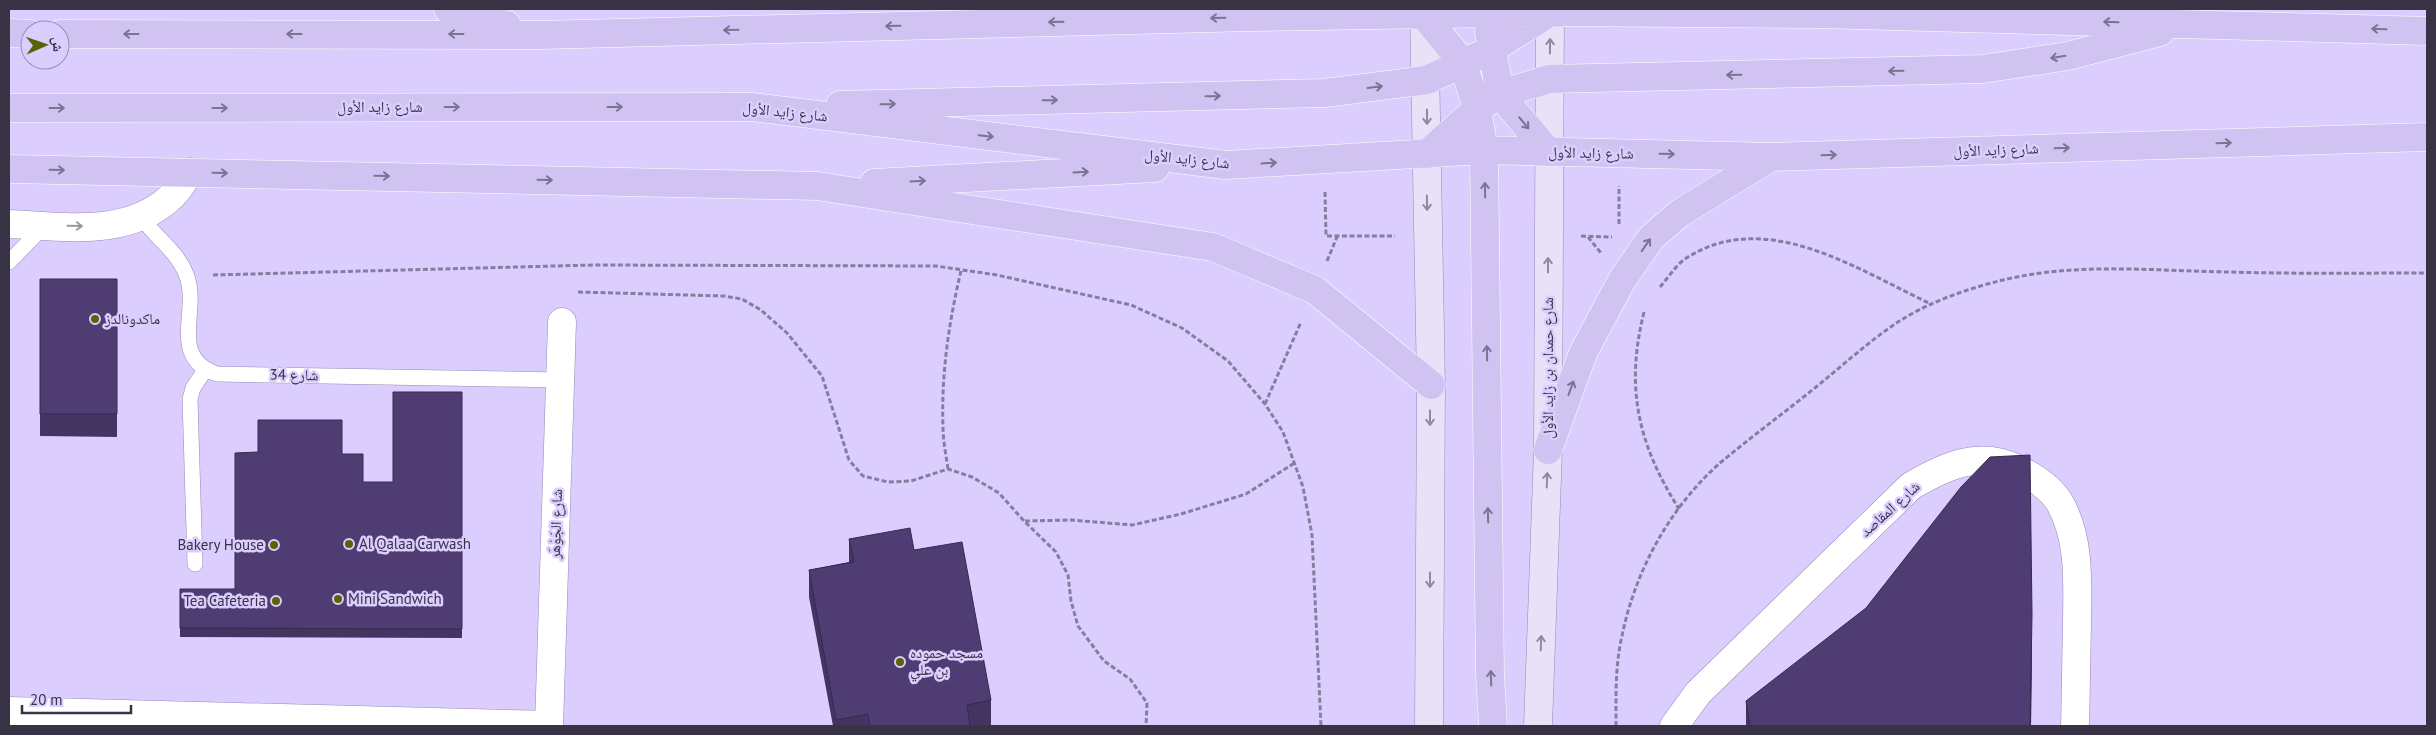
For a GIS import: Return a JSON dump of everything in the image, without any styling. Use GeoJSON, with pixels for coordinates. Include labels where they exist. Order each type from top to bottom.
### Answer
{"type":"FeatureCollection","features":[{"type":"Feature","properties":{"kind":"main road"},"geometry":{"type":"LineString","coordinates":[[448,9],[540,35]]}},
{"type":"Feature","properties":{"kind":"main road"},"geometry":{"type":"LineString","coordinates":[[70,34],[540,35],[1254,13],[1550,10],[1812,11],[2427,31]]}},
{"type":"Feature","properties":{"kind":"main road"},"geometry":{"type":"LineString","coordinates":[[752,107],[1325,93],[1426,80],[1491,50],[1550,10]]}},
{"type":"Feature","properties":{"kind":"main road","name":"شارع حمدان بن زايد الأول"},"geometry":{"type":"LineString","coordinates":[[1538,726],[1548,450],[1550,10]]}},
{"type":"Feature","properties":{"kind":"main road"},"geometry":{"type":"LineString","coordinates":[[1486,11],[1491,50],[1500,94],[1548,152]]}},
{"type":"Feature","properties":{"kind":"main road"},"geometry":{"type":"LineString","coordinates":[[1424,12],[1464,63],[1484,150],[1490,674],[1493,726]]}},
{"type":"Feature","properties":{"kind":"main road"},"geometry":{"type":"LineString","coordinates":[[1424,12],[1430,385],[1429,726]]}},
{"type":"Feature","properties":{"kind":"main road"},"geometry":{"type":"LineString","coordinates":[[1427,154],[1476,110],[1500,94],[1549,79],[1983,69],[2068,56],[2190,24]]}},
{"type":"Feature","properties":{"kind":"main road","name":"شارع زايد الأول"},"geometry":{"type":"LineString","coordinates":[[9,108],[752,107],[1226,165],[1484,150],[1771,157],[2427,137]]}},
{"type":"Feature","properties":{"kind":"main road"},"geometry":{"type":"LineString","coordinates":[[1548,450],[1583,353],[1622,280],[1651,238],[1680,213],[1771,157]]}},
{"type":"Feature","properties":{"kind":"main road"},"geometry":{"type":"LineString","coordinates":[[9,169],[817,186],[1226,165]]}},
{"type":"Feature","properties":{"kind":"main road"},"geometry":{"type":"LineString","coordinates":[[817,186],[1213,247],[1315,290],[1430,385]]}},
{"type":"Feature","properties":{"kind":"street"},"geometry":{"type":"LineString","coordinates":[[9,224],[102,227],[124,224],[158,208],[173,196],[190,172]]}},
{"type":"Feature","properties":{"kind":"street","name":"شارع الجَوْهَر"},"geometry":{"type":"LineString","coordinates":[[549,726],[562,322]]}},
{"type":"Feature","properties":{"kind":"street","name":"شارع المقاصد"},"geometry":{"type":"LineString","coordinates":[[1674,726],[1698,692],[1911,486],[1940,469],[1973,460],[2007,463],[2038,478],[2060,503],[2073,535],[2078,566],[2075,726]]}},
{"type":"Feature","properties":{"kind":"street"},"geometry":{"type":"LineString","coordinates":[[9,711],[52,719],[549,726]]}},
{"type":"Feature","properties":{"kind":"lane"},"geometry":{"type":"LineString","coordinates":[[141,217],[158,239],[178,258],[187,276],[190,286],[188,335],[190,348],[195,362],[205,370],[193,388],[190,399],[195,564]]}},
{"type":"Feature","properties":{"kind":"lane"},"geometry":{"type":"LineString","coordinates":[[9,262],[45,226]]}},
{"type":"Feature","properties":{"kind":"lane","name":"شارع 34"},"geometry":{"type":"LineString","coordinates":[[205,370],[217,374],[560,380]]}},
{"type":"Feature","properties":{"kind":"path"},"geometry":{"type":"LineString","coordinates":[[1588,236],[1622,280],[1647,302]]}},
{"type":"Feature","properties":{"kind":"path"},"geometry":{"type":"LineString","coordinates":[[1679,509],[1660,478],[1649,453],[1637,409],[1635,373],[1638,336],[1647,302],[1684,260],[1711,247],[1748,239],[1776,239],[1803,245],[1932,304]]}},
{"type":"Feature","properties":{"kind":"path"},"geometry":{"type":"LineString","coordinates":[[187,276],[593,265],[936,266],[997,276],[1131,305],[1182,328],[1228,361],[1265,404],[1283,432],[1296,462],[1312,535],[1321,726]]}},
{"type":"Feature","properties":{"kind":"path"},"geometry":{"type":"LineString","coordinates":[[1616,726],[1617,673],[1621,637],[1631,602],[1644,567],[1661,535],[1679,509],[1719,464],[1896,323],[1932,304],[1970,289],[2003,280],[2037,274],[2072,271],[2168,269],[2229,272],[2427,273]]}},
{"type":"Feature","properties":{"kind":"path"},"geometry":{"type":"LineString","coordinates":[[948,469],[943,428],[945,371],[953,305],[961,271]]}},
{"type":"Feature","properties":{"kind":"path"},"geometry":{"type":"LineString","coordinates":[[562,322],[562,292],[724,296],[742,299],[761,310],[787,333],[822,376],[849,460],[863,476],[888,482],[911,482],[948,469],[972,477],[999,493],[1056,552],[1068,575],[1071,601],[1078,626],[1104,661],[1130,679],[1147,703],[1146,726]]}},
{"type":"Feature","properties":{"kind":"path"},"geometry":{"type":"LineString","coordinates":[[1024,521],[1071,520],[1132,525],[1181,514],[1246,494],[1296,462]]}},
{"type":"Feature","properties":{"kind":"building"},"geometry":{"type":"Polygon","coordinates":[[[40,279],[117,279],[117,414],[40,414],[40,279]]]}},
{"type":"Feature","properties":{"kind":"building","name":"Al Qalaa Carwash"},"geometry":{"type":"Polygon","coordinates":[[[393,392],[462,392],[462,629],[180,628],[180,589],[235,589],[235,453],[258,452],[258,420],[342,420],[342,454],[363,454],[363,482],[393,482],[393,392]]]}},
{"type":"Feature","properties":{"kind":"building"},"geometry":{"type":"Polygon","coordinates":[[[2030,455],[2032,615],[2030,726],[1750,726],[1746,701],[1866,608],[1961,487],[1990,457],[2030,455]]]}},
{"type":"Feature","properties":{"kind":"building","name":"مسجد حموده بن علي"},"geometry":{"type":"Polygon","coordinates":[[[910,528],[914,550],[962,542],[991,700],[967,705],[970,726],[870,726],[868,714],[836,720],[809,570],[854,562],[849,539],[910,528]]]}},
{"type":"Feature","properties":{"kind":"place","name":"ماكدونالدز"},"geometry":{"type":"Point","coordinates":[95,319]}},
{"type":"Feature","properties":{"kind":"place","name":"Al Qalaa Carwash"},"geometry":{"type":"Point","coordinates":[349,544]}},
{"type":"Feature","properties":{"kind":"place","name":"Bakery House"},"geometry":{"type":"Point","coordinates":[274,545]}},
{"type":"Feature","properties":{"kind":"place","name":"Mini Sandwich"},"geometry":{"type":"Point","coordinates":[338,599]}},
{"type":"Feature","properties":{"kind":"place","name":"Tea Cafeteria"},"geometry":{"type":"Point","coordinates":[276,601]}},
{"type":"Feature","properties":{"kind":"place","name":"مسجد حموده بن علي"},"geometry":{"type":"Point","coordinates":[900,662]}}]}
